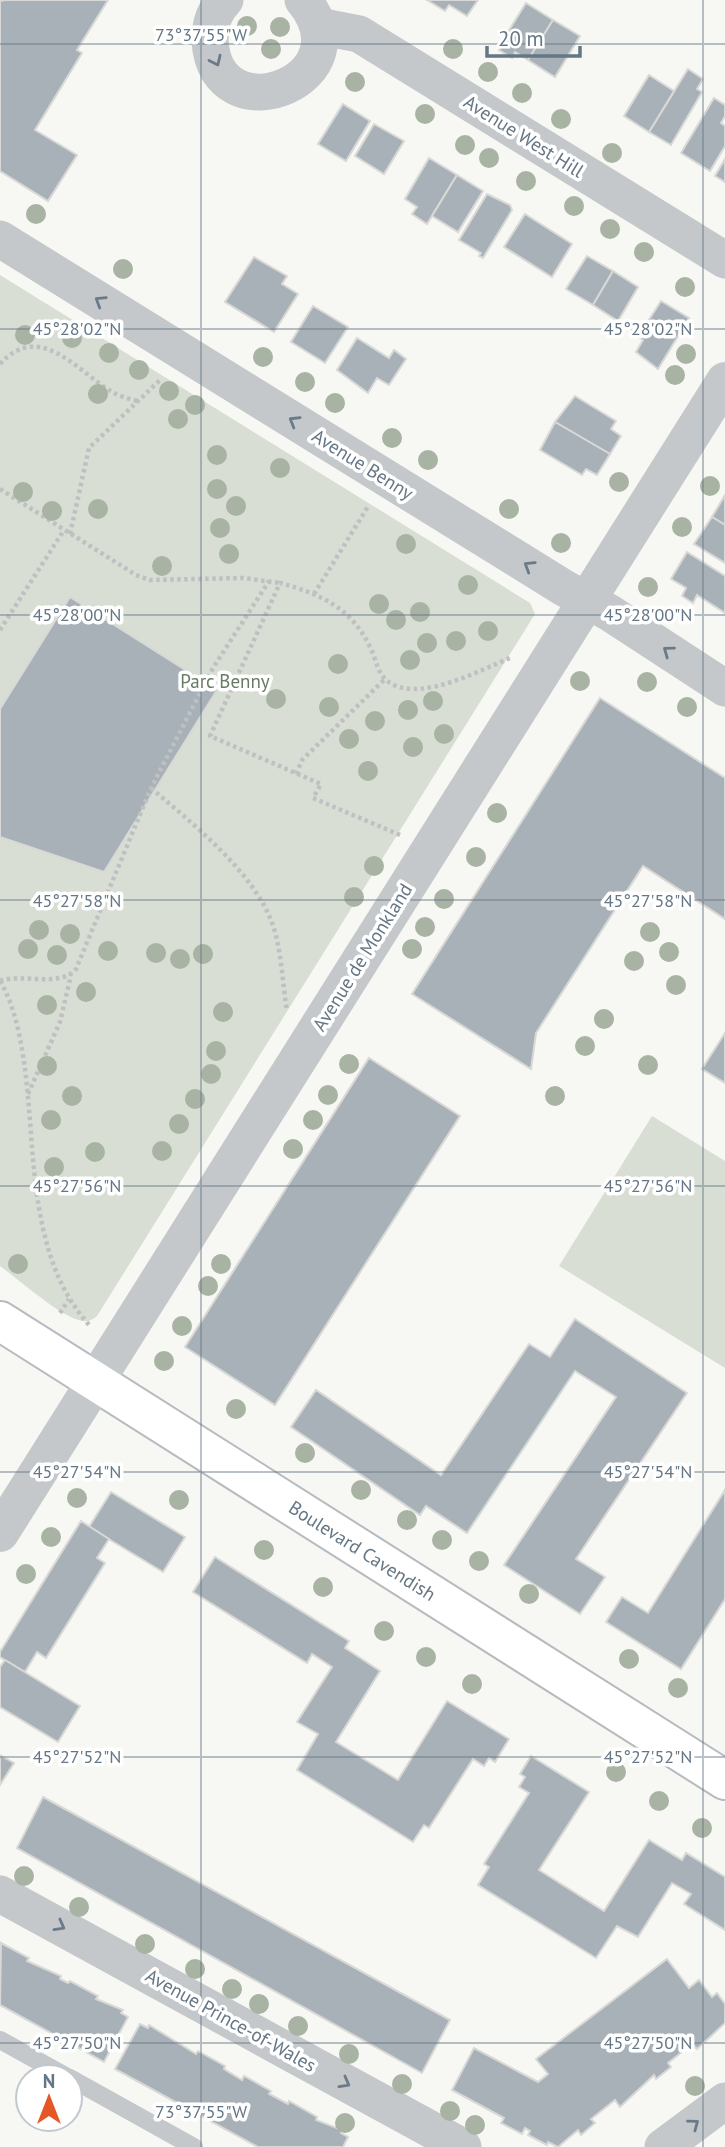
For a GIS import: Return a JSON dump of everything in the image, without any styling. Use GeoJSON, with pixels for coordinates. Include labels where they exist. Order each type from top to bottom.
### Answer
{"type":"FeatureCollection","features":[{"type":"Feature","properties":{"kind":"main road","name":"Boulevard Cavendish"},"geometry":{"type":"LineString","coordinates":[[0,1321],[725,1780]]}},
{"type":"Feature","properties":{"kind":"street","name":"Avenue West Hill"},"geometry":{"type":"LineString","coordinates":[[225,0],[211,22],[209,40],[212,58],[222,73],[236,85],[253,91],[271,92],[288,87],[303,76],[316,53],[310,13]]}},
{"type":"Feature","properties":{"kind":"street","name":"Avenue West Hill"},"geometry":{"type":"LineString","coordinates":[[310,13],[359,34],[725,261]]}},
{"type":"Feature","properties":{"kind":"street","name":"Avenue Benny"},"geometry":{"type":"LineString","coordinates":[[0,239],[644,634],[725,688]]}},
{"type":"Feature","properties":{"kind":"street","name":"Avenue de Monkland"},"geometry":{"type":"LineString","coordinates":[[0,1533],[725,381]]}},
{"type":"Feature","properties":{"kind":"street","name":"Avenue Prince-of-Wales"},"geometry":{"type":"LineString","coordinates":[[0,1894],[463,2147]]}},
{"type":"Feature","properties":{"kind":"street"},"geometry":{"type":"LineString","coordinates":[[663,2147],[725,2101]]}},
{"type":"Feature","properties":{"kind":"lane"},"geometry":{"type":"LineString","coordinates":[[0,2040],[42,2063]]}},
{"type":"Feature","properties":{"kind":"lane"},"geometry":{"type":"LineString","coordinates":[[84,2086],[194,2147]]}},
{"type":"Feature","properties":{"kind":"path"},"geometry":{"type":"LineString","coordinates":[[0,364],[16,352],[42,346],[114,393],[138,401]]}},
{"type":"Feature","properties":{"kind":"path"},"geometry":{"type":"LineString","coordinates":[[70,534],[89,448],[168,372]]}},
{"type":"Feature","properties":{"kind":"path"},"geometry":{"type":"LineString","coordinates":[[0,489],[118,566],[150,580],[243,578],[280,583],[314,594],[342,608],[353,618],[362,631],[378,671],[385,679],[405,688],[436,686],[517,655]]}},
{"type":"Feature","properties":{"kind":"path"},"geometry":{"type":"LineString","coordinates":[[314,594],[372,499]]}},
{"type":"Feature","properties":{"kind":"path"},"geometry":{"type":"LineString","coordinates":[[0,630],[64,530]]}},
{"type":"Feature","properties":{"kind":"path"},"geometry":{"type":"LineString","coordinates":[[28,1094],[60,1022],[72,974],[90,937],[151,788],[213,668],[269,581]]}},
{"type":"Feature","properties":{"kind":"path"},"geometry":{"type":"LineString","coordinates":[[280,583],[209,737],[321,784],[313,798],[403,836]]}},
{"type":"Feature","properties":{"kind":"path"},"geometry":{"type":"LineString","coordinates":[[296,774],[302,760],[385,679]]}},
{"type":"Feature","properties":{"kind":"path"},"geometry":{"type":"LineString","coordinates":[[151,788],[221,852],[266,910],[277,946],[288,1019]]}},
{"type":"Feature","properties":{"kind":"path"},"geometry":{"type":"LineString","coordinates":[[72,974],[63,978],[12,976],[0,981],[21,1045],[41,1218],[69,1299],[90,1325]]}},
{"type":"Feature","properties":{"kind":"path"},"geometry":{"type":"LineString","coordinates":[[61,1313],[69,1299]]}},
{"type":"Feature","properties":{"kind":"green space","name":"Parc Benny"},"geometry":{"type":"Polygon","coordinates":[[[0,275],[530,603],[535,614],[97,1316],[87,1321],[62,1312],[0,1266],[0,275]]]}},
{"type":"Feature","properties":{"kind":"green space"},"geometry":{"type":"Polygon","coordinates":[[[652,1116],[725,1161],[725,1368],[559,1266],[652,1116]]]}},
{"type":"Feature","properties":{"kind":"building"},"geometry":{"type":"Polygon","coordinates":[[[108,0],[77,50],[82,53],[35,130],[77,155],[48,201],[0,171],[0,1],[108,0]]]}},
{"type":"Feature","properties":{"kind":"building"},"geometry":{"type":"Polygon","coordinates":[[[427,0],[478,0],[467,16],[449,5],[445,11],[427,0]]]}},
{"type":"Feature","properties":{"kind":"building"},"geometry":{"type":"Polygon","coordinates":[[[526,3],[553,20],[528,60],[515,52],[512,58],[499,50],[526,3]]]}},
{"type":"Feature","properties":{"kind":"building"},"geometry":{"type":"Polygon","coordinates":[[[553,20],[580,36],[555,77],[528,60],[553,20]]]}},
{"type":"Feature","properties":{"kind":"building"},"geometry":{"type":"Polygon","coordinates":[[[688,69],[703,79],[697,89],[702,92],[671,145],[649,132],[688,69]]]}},
{"type":"Feature","properties":{"kind":"building"},"geometry":{"type":"Polygon","coordinates":[[[649,75],[674,91],[649,132],[624,116],[649,75]]]}},
{"type":"Feature","properties":{"kind":"building"},"geometry":{"type":"Polygon","coordinates":[[[714,98],[725,105],[725,116],[721,123],[725,126],[725,146],[710,171],[681,153],[714,98]]]}},
{"type":"Feature","properties":{"kind":"building"},"geometry":{"type":"Polygon","coordinates":[[[343,104],[370,121],[346,161],[318,144],[343,104]]]}},
{"type":"Feature","properties":{"kind":"building"},"geometry":{"type":"Polygon","coordinates":[[[374,124],[404,141],[384,174],[355,156],[374,124]]]}},
{"type":"Feature","properties":{"kind":"building"},"geometry":{"type":"Polygon","coordinates":[[[429,158],[457,175],[427,224],[412,214],[417,207],[405,199],[429,158]]]}},
{"type":"Feature","properties":{"kind":"building"},"geometry":{"type":"Polygon","coordinates":[[[725,159],[725,182],[715,176],[725,159]]]}},
{"type":"Feature","properties":{"kind":"building"},"geometry":{"type":"Polygon","coordinates":[[[457,175],[483,191],[458,232],[432,216],[457,175]]]}},
{"type":"Feature","properties":{"kind":"building"},"geometry":{"type":"Polygon","coordinates":[[[487,194],[510,205],[512,210],[483,258],[479,256],[481,253],[459,240],[487,194]]]}},
{"type":"Feature","properties":{"kind":"building"},"geometry":{"type":"Polygon","coordinates":[[[525,214],[572,244],[552,277],[504,247],[525,214]]]}},
{"type":"Feature","properties":{"kind":"building"},"geometry":{"type":"Polygon","coordinates":[[[587,256],[613,271],[593,305],[566,289],[587,256]]]}},
{"type":"Feature","properties":{"kind":"building"},"geometry":{"type":"Polygon","coordinates":[[[254,257],[287,276],[282,284],[298,294],[274,332],[225,302],[254,257]]]}},
{"type":"Feature","properties":{"kind":"building"},"geometry":{"type":"Polygon","coordinates":[[[613,271],[638,287],[618,321],[593,305],[613,271]]]}},
{"type":"Feature","properties":{"kind":"building"},"geometry":{"type":"Polygon","coordinates":[[[661,301],[689,318],[658,369],[636,352],[643,340],[638,337],[661,301]]]}},
{"type":"Feature","properties":{"kind":"building"},"geometry":{"type":"Polygon","coordinates":[[[313,306],[348,327],[325,363],[291,342],[313,306]]]}},
{"type":"Feature","properties":{"kind":"building"},"geometry":{"type":"Polygon","coordinates":[[[357,338],[389,358],[394,350],[406,359],[389,385],[377,378],[368,393],[337,370],[357,338]]]}},
{"type":"Feature","properties":{"kind":"building"},"geometry":{"type":"Polygon","coordinates":[[[575,396],[616,421],[611,429],[621,436],[610,454],[555,422],[575,396]]]}},
{"type":"Feature","properties":{"kind":"building"},"geometry":{"type":"Polygon","coordinates":[[[555,422],[610,454],[597,475],[586,469],[582,475],[540,450],[555,422]]]}},
{"type":"Feature","properties":{"kind":"building"},"geometry":{"type":"Polygon","coordinates":[[[725,495],[725,525],[712,517],[725,495]]]}},
{"type":"Feature","properties":{"kind":"building"},"geometry":{"type":"Polygon","coordinates":[[[712,517],[725,525],[725,563],[694,544],[712,517]]]}},
{"type":"Feature","properties":{"kind":"building"},"geometry":{"type":"Polygon","coordinates":[[[687,552],[725,576],[725,613],[697,595],[693,603],[682,596],[686,588],[671,579],[687,552]]]}},
{"type":"Feature","properties":{"kind":"building"},"geometry":{"type":"Polygon","coordinates":[[[70,597],[217,690],[104,872],[0,837],[0,709],[70,597]]]}},
{"type":"Feature","properties":{"kind":"building"},"geometry":{"type":"Polygon","coordinates":[[[600,698],[725,778],[725,919],[643,866],[536,1033],[531,1069],[412,994],[600,698]]]}},
{"type":"Feature","properties":{"kind":"building"},"geometry":{"type":"Polygon","coordinates":[[[725,1033],[725,1083],[702,1069],[725,1033]]]}},
{"type":"Feature","properties":{"kind":"building"},"geometry":{"type":"Polygon","coordinates":[[[369,1058],[460,1116],[275,1405],[185,1347],[369,1058]]]}},
{"type":"Feature","properties":{"kind":"building"},"geometry":{"type":"Polygon","coordinates":[[[575,1319],[687,1393],[576,1559],[605,1577],[580,1614],[504,1565],[616,1397],[575,1371],[467,1533],[426,1506],[420,1515],[291,1427],[316,1390],[441,1475],[529,1344],[550,1357],[575,1319]]]}},
{"type":"Feature","properties":{"kind":"building"},"geometry":{"type":"Polygon","coordinates":[[[725,1490],[725,1599],[681,1669],[606,1622],[622,1597],[648,1613],[725,1490]]]}},
{"type":"Feature","properties":{"kind":"building"},"geometry":{"type":"Polygon","coordinates":[[[111,1492],[185,1537],[163,1572],[89,1527],[111,1492]]]}},
{"type":"Feature","properties":{"kind":"building"},"geometry":{"type":"Polygon","coordinates":[[[81,1521],[109,1539],[97,1558],[105,1563],[46,1658],[37,1652],[25,1672],[0,1657],[0,1652],[81,1521]]]}},
{"type":"Feature","properties":{"kind":"building"},"geometry":{"type":"Polygon","coordinates":[[[215,1557],[349,1641],[345,1648],[380,1671],[336,1742],[398,1780],[447,1701],[509,1739],[495,1762],[489,1758],[484,1766],[473,1759],[429,1828],[424,1825],[413,1842],[297,1770],[318,1734],[297,1722],[332,1667],[312,1654],[307,1663],[193,1592],[215,1557]]]}},
{"type":"Feature","properties":{"kind":"building"},"geometry":{"type":"Polygon","coordinates":[[[5,1660],[80,1706],[58,1742],[0,1707],[0,1667],[5,1660]]]}},
{"type":"Feature","properties":{"kind":"building"},"geometry":{"type":"Polygon","coordinates":[[[0,1755],[14,1763],[0,1785],[0,1755]]]}},
{"type":"Feature","properties":{"kind":"building"},"geometry":{"type":"Polygon","coordinates":[[[531,1756],[589,1792],[539,1870],[604,1911],[649,1840],[682,1860],[686,1853],[725,1877],[725,1930],[684,1904],[691,1894],[672,1883],[638,1937],[617,1926],[596,1958],[478,1885],[489,1867],[484,1864],[529,1793],[519,1787],[525,1777],[520,1774],[531,1756]]]}},
{"type":"Feature","properties":{"kind":"building"},"geometry":{"type":"Polygon","coordinates":[[[43,1797],[450,2020],[422,2073],[17,1848],[43,1797]]]}},
{"type":"Feature","properties":{"kind":"building"},"geometry":{"type":"Polygon","coordinates":[[[1,1943],[29,1958],[27,1961],[98,1996],[96,1999],[123,2010],[121,2013],[128,2017],[104,2062],[0,2005],[1,1943]]]}},
{"type":"Feature","properties":{"kind":"building"},"geometry":{"type":"Polygon","coordinates":[[[667,1959],[689,1988],[699,1980],[712,1997],[717,1993],[725,2004],[725,2023],[697,2049],[692,2044],[668,2063],[671,2067],[656,2079],[654,2075],[620,2107],[615,2100],[591,2119],[595,2123],[581,2135],[578,2130],[558,2147],[548,2142],[547,2145],[528,2135],[530,2131],[525,2128],[522,2134],[501,2123],[504,2118],[452,2090],[474,2048],[538,2082],[548,2074],[536,2059],[667,1959]]]}},
{"type":"Feature","properties":{"kind":"building"},"geometry":{"type":"Polygon","coordinates":[[[140,2024],[148,2028],[149,2025],[196,2054],[198,2051],[225,2066],[224,2069],[242,2080],[244,2076],[271,2091],[269,2094],[288,2104],[289,2101],[317,2117],[316,2120],[342,2130],[341,2133],[348,2137],[343,2147],[258,2147],[115,2069],[140,2024]]]}}]}
